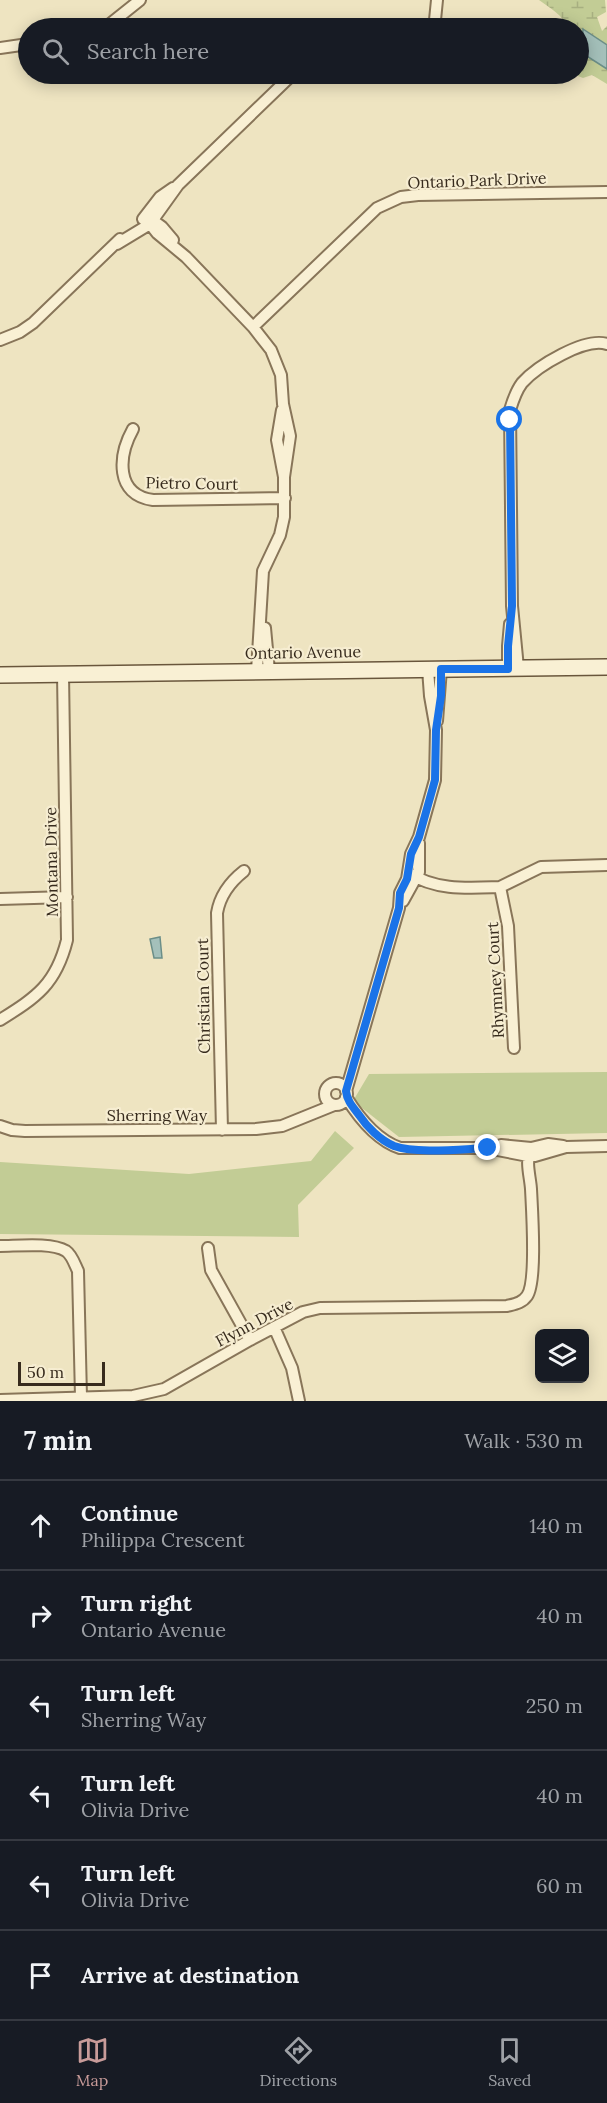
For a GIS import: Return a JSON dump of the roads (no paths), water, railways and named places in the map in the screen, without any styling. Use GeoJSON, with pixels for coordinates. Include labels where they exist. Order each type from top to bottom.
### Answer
{"type":"FeatureCollection","features":[{"type":"Feature","properties":{"kind":"street"},"geometry":{"type":"LineString","coordinates":[[118,18],[140,0]]}},
{"type":"Feature","properties":{"kind":"street"},"geometry":{"type":"LineString","coordinates":[[435,18],[437,0]]}},
{"type":"Feature","properties":{"kind":"street"},"geometry":{"type":"LineString","coordinates":[[0,40],[18,43]]}},
{"type":"Feature","properties":{"kind":"street"},"geometry":{"type":"LineString","coordinates":[[0,48],[18,45]]}},
{"type":"Feature","properties":{"kind":"street"},"geometry":{"type":"LineString","coordinates":[[0,340],[20,332],[33,323],[117,244],[130,227],[150,220],[160,197],[178,185],[283,84]]}},
{"type":"Feature","properties":{"kind":"street","name":"Ontario Park Drive"},"geometry":{"type":"LineString","coordinates":[[253,327],[377,208],[401,197],[607,192]]}},
{"type":"Feature","properties":{"kind":"street"},"geometry":{"type":"LineString","coordinates":[[150,220],[253,327],[278,363],[290,442],[284,477],[283,526],[263,571],[261,598],[263,671]]}},
{"type":"Feature","properties":{"kind":"street"},"geometry":{"type":"LineString","coordinates":[[513,668],[508,646],[512,606],[510,420],[513,400],[516,392],[529,377],[572,350],[586,344],[607,344]]}},
{"type":"Feature","properties":{"kind":"street","name":"Pietro Court"},"geometry":{"type":"LineString","coordinates":[[133,429],[126,445],[124,477],[130,491],[142,499],[285,498]]}},
{"type":"Feature","properties":{"kind":"street","name":"Ontario Avenue"},"geometry":{"type":"LineString","coordinates":[[0,675],[607,667]]}},
{"type":"Feature","properties":{"kind":"street","name":"Sherring Way"},"geometry":{"type":"LineString","coordinates":[[0,1126],[25,1131],[222,1130],[282,1126],[313,1113],[338,1096],[351,1070],[399,908],[400,893],[415,875],[411,854],[419,837],[435,780],[436,730],[430,696],[435,669]]}},
{"type":"Feature","properties":{"kind":"street","name":"Montana Drive"},"geometry":{"type":"LineString","coordinates":[[0,1020],[39,995],[54,976],[67,940],[63,674]]}},
{"type":"Feature","properties":{"kind":"street"},"geometry":{"type":"LineString","coordinates":[[415,875],[452,886],[500,887],[541,867],[607,865]]}},
{"type":"Feature","properties":{"kind":"street","name":"Christian Court"},"geometry":{"type":"LineString","coordinates":[[222,1130],[217,913],[222,896],[244,871]]}},
{"type":"Feature","properties":{"kind":"street","name":"Rhymney Court"},"geometry":{"type":"LineString","coordinates":[[500,887],[508,926],[514,1048]]}},
{"type":"Feature","properties":{"kind":"street"},"geometry":{"type":"LineString","coordinates":[[0,899],[67,897]]}},
{"type":"Feature","properties":{"kind":"street"},"geometry":{"type":"LineString","coordinates":[[338,1096],[383,1139],[400,1148],[488,1148],[505,1144],[531,1153],[548,1144],[566,1147],[607,1146]]}},
{"type":"Feature","properties":{"kind":"street","name":"Flynn Drive"},"geometry":{"type":"LineString","coordinates":[[0,1400],[133,1396],[164,1389],[274,1327],[303,1312],[320,1308],[507,1306],[521,1302],[528,1294],[532,1278],[531,1187],[527,1167],[531,1153]]}},
{"type":"Feature","properties":{"kind":"street"},"geometry":{"type":"LineString","coordinates":[[0,1246],[50,1246],[66,1251],[73,1260],[78,1271],[81,1397]]}},
{"type":"Feature","properties":{"kind":"street"},"geometry":{"type":"LineString","coordinates":[[208,1248],[211,1270],[250,1340]]}},
{"type":"Feature","properties":{"kind":"street"},"geometry":{"type":"LineString","coordinates":[[274,1327],[292,1368],[299,1401]]}},
{"type":"Feature","properties":{"kind":"water"},"geometry":{"type":"Polygon","coordinates":[[[589,33],[607,45],[607,69],[589,57],[589,33]]]}},
{"type":"Feature","properties":{"kind":"water"},"geometry":{"type":"Polygon","coordinates":[[[160,937],[162,958],[154,958],[150,939],[160,937]]]}}]}
